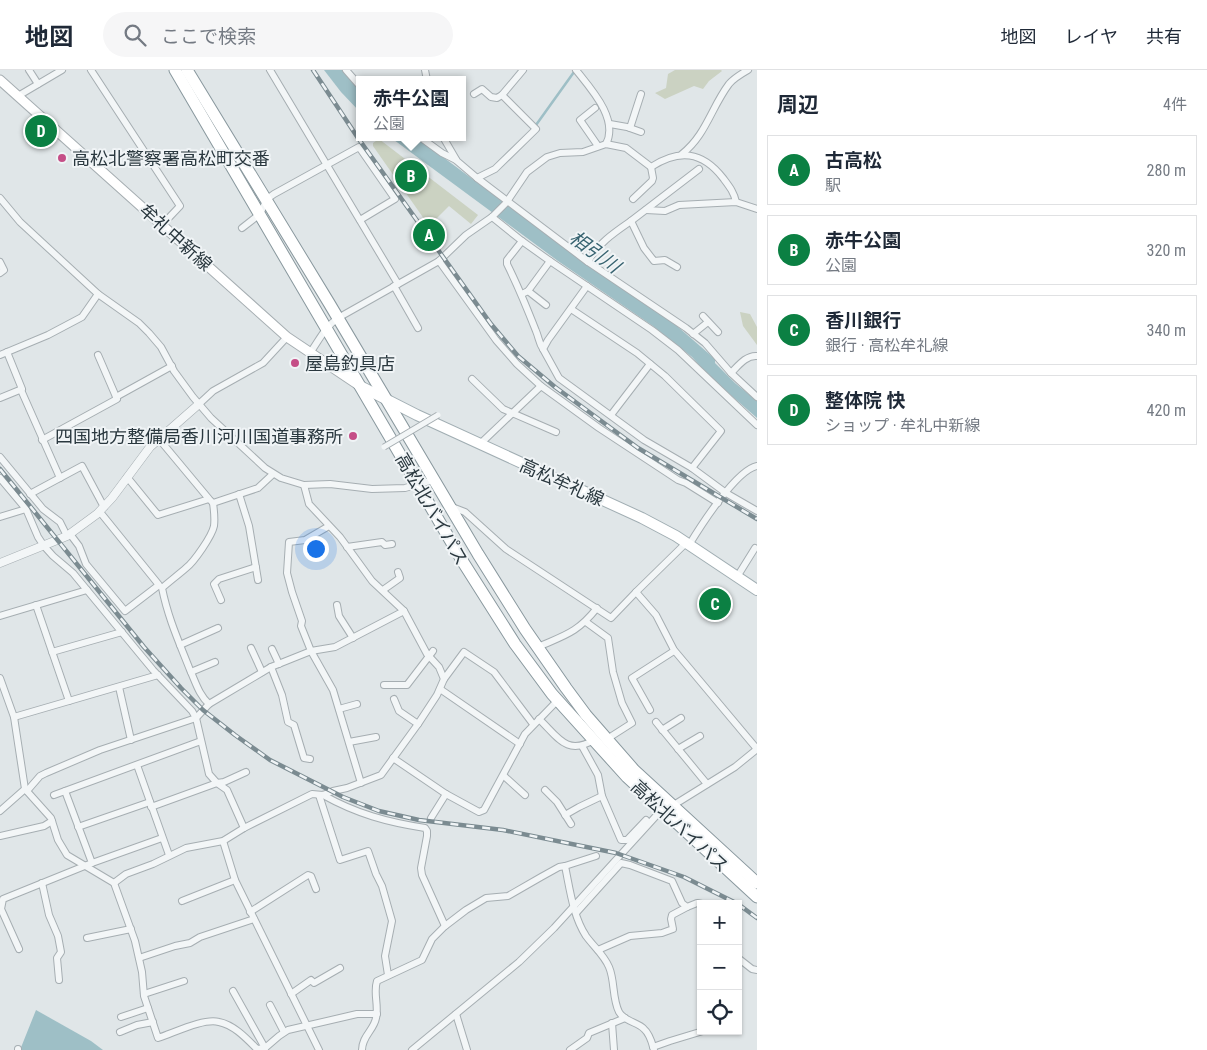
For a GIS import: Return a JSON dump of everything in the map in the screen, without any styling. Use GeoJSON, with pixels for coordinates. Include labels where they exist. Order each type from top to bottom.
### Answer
{"type":"FeatureCollection","features":[{"type":"Feature","properties":{"kind":"highway","name":"高松北バイパス"},"geometry":{"type":"LineString","coordinates":[[174,70],[496,615],[536,673],[627,777],[757,896]]}},
{"type":"Feature","properties":{"kind":"highway","name":"高松北バイパス"},"geometry":{"type":"LineString","coordinates":[[187,70],[338,318],[448,505],[507,601],[538,647],[586,715],[634,770],[664,811],[756,880]]}},
{"type":"Feature","properties":{"kind":"main road","name":"牟礼中新線"},"geometry":{"type":"LineString","coordinates":[[0,80],[287,337],[360,386]]}},
{"type":"Feature","properties":{"kind":"main road","name":"高松牟礼線"},"geometry":{"type":"LineString","coordinates":[[360,386],[480,444],[642,518],[688,544],[757,590]]}},
{"type":"Feature","properties":{"kind":"street"},"geometry":{"type":"LineString","coordinates":[[29,70],[38,84]]}},
{"type":"Feature","properties":{"kind":"street"},"geometry":{"type":"LineString","coordinates":[[18,96],[62,70]]}},
{"type":"Feature","properties":{"kind":"street"},"geometry":{"type":"LineString","coordinates":[[91,70],[180,206],[162,225]]}},
{"type":"Feature","properties":{"kind":"street"},"geometry":{"type":"LineString","coordinates":[[270,70],[360,220],[418,328]]}},
{"type":"Feature","properties":{"kind":"street"},"geometry":{"type":"LineString","coordinates":[[346,70],[356,81]]}},
{"type":"Feature","properties":{"kind":"street"},"geometry":{"type":"LineString","coordinates":[[474,94],[482,89],[491,97],[497,98],[502,95],[523,70]]}},
{"type":"Feature","properties":{"kind":"street"},"geometry":{"type":"LineString","coordinates":[[576,70],[600,104],[610,124],[606,144]]}},
{"type":"Feature","properties":{"kind":"street"},"geometry":{"type":"LineString","coordinates":[[651,167],[663,159],[682,154],[701,135],[730,83],[748,70]]}},
{"type":"Feature","properties":{"kind":"street"},"geometry":{"type":"LineString","coordinates":[[630,128],[641,94]]}},
{"type":"Feature","properties":{"kind":"street"},"geometry":{"type":"LineString","coordinates":[[477,178],[495,169],[536,129],[502,95]]}},
{"type":"Feature","properties":{"kind":"street"},"geometry":{"type":"LineString","coordinates":[[595,108],[580,120],[598,146]]}},
{"type":"Feature","properties":{"kind":"street"},"geometry":{"type":"LineString","coordinates":[[610,124],[641,132]]}},
{"type":"Feature","properties":{"kind":"street"},"geometry":{"type":"LineString","coordinates":[[426,141],[457,161],[507,202],[588,262],[693,334],[757,397]]}},
{"type":"Feature","properties":{"kind":"street"},"geometry":{"type":"LineString","coordinates":[[445,141],[457,161]]}},
{"type":"Feature","properties":{"kind":"street"},"geometry":{"type":"LineString","coordinates":[[310,353],[321,338],[326,327],[338,318],[439,261],[466,235],[507,202],[527,172],[536,163],[547,157],[560,153],[583,152],[606,144],[626,148],[651,167],[653,178],[633,200]]}},
{"type":"Feature","properties":{"kind":"street"},"geometry":{"type":"LineString","coordinates":[[242,228],[260,214],[267,200],[297,180],[359,147],[395,199],[360,220]]}},
{"type":"Feature","properties":{"kind":"street"},"geometry":{"type":"LineString","coordinates":[[682,154],[700,159],[713,166],[735,193],[736,202]]}},
{"type":"Feature","properties":{"kind":"street"},"geometry":{"type":"LineString","coordinates":[[588,262],[592,254],[611,236],[699,169]]}},
{"type":"Feature","properties":{"kind":"street"},"geometry":{"type":"LineString","coordinates":[[0,198],[20,222],[98,294],[139,323],[149,333],[161,347],[199,404],[230,437],[273,474],[304,485],[330,484],[372,489],[405,488],[433,480]]}},
{"type":"Feature","properties":{"kind":"street"},"geometry":{"type":"LineString","coordinates":[[646,210],[665,211],[679,205],[736,202],[757,209]]}},
{"type":"Feature","properties":{"kind":"street"},"geometry":{"type":"LineString","coordinates":[[493,215],[522,241],[652,330],[678,350],[757,424]]}},
{"type":"Feature","properties":{"kind":"street"},"geometry":{"type":"LineString","coordinates":[[631,220],[644,248],[654,261],[665,260],[677,267]]}},
{"type":"Feature","properties":{"kind":"street"},"geometry":{"type":"LineString","coordinates":[[522,241],[507,260],[507,264],[525,293],[546,305]]}},
{"type":"Feature","properties":{"kind":"street"},"geometry":{"type":"LineString","coordinates":[[439,261],[496,340],[517,364],[541,386],[599,428],[718,504]]}},
{"type":"Feature","properties":{"kind":"street"},"geometry":{"type":"LineString","coordinates":[[550,261],[525,293],[524,303],[538,334],[539,344],[559,378],[644,440],[692,468],[726,493],[757,511]]}},
{"type":"Feature","properties":{"kind":"street"},"geometry":{"type":"LineString","coordinates":[[0,262],[4,270],[0,273]]}},
{"type":"Feature","properties":{"kind":"street"},"geometry":{"type":"LineString","coordinates":[[543,349],[587,286]]}},
{"type":"Feature","properties":{"kind":"street"},"geometry":{"type":"LineString","coordinates":[[0,355],[48,335],[82,317],[98,294]]}},
{"type":"Feature","properties":{"kind":"street"},"geometry":{"type":"LineString","coordinates":[[571,309],[636,353],[665,376],[721,431],[692,468]]}},
{"type":"Feature","properties":{"kind":"street"},"geometry":{"type":"LineString","coordinates":[[703,316],[718,332]]}},
{"type":"Feature","properties":{"kind":"street"},"geometry":{"type":"LineString","coordinates":[[693,334],[708,322]]}},
{"type":"Feature","properties":{"kind":"street"},"geometry":{"type":"LineString","coordinates":[[0,563],[68,535],[102,510],[150,447],[214,391],[262,363],[287,337]]}},
{"type":"Feature","properties":{"kind":"street"},"geometry":{"type":"LineString","coordinates":[[7,352],[42,440],[60,478]]}},
{"type":"Feature","properties":{"kind":"street"},"geometry":{"type":"LineString","coordinates":[[42,440],[117,399],[98,354]]}},
{"type":"Feature","properties":{"kind":"street"},"geometry":{"type":"LineString","coordinates":[[731,373],[742,361],[752,356],[757,356]]}},
{"type":"Feature","properties":{"kind":"street"},"geometry":{"type":"LineString","coordinates":[[611,415],[650,364]]}},
{"type":"Feature","properties":{"kind":"street"},"geometry":{"type":"LineString","coordinates":[[116,396],[172,366]]}},
{"type":"Feature","properties":{"kind":"street"},"geometry":{"type":"LineString","coordinates":[[472,379],[503,409],[556,432]]}},
{"type":"Feature","properties":{"kind":"street"},"geometry":{"type":"LineString","coordinates":[[480,444],[541,386]]}},
{"type":"Feature","properties":{"kind":"street"},"geometry":{"type":"LineString","coordinates":[[0,398],[21,390]]}},
{"type":"Feature","properties":{"kind":"street"},"geometry":{"type":"LineString","coordinates":[[384,447],[438,415]]}},
{"type":"Feature","properties":{"kind":"street"},"geometry":{"type":"LineString","coordinates":[[0,457],[43,509],[60,522],[68,535],[79,546],[86,564],[125,611],[188,567],[214,528],[211,501],[159,439]]}},
{"type":"Feature","properties":{"kind":"street"},"geometry":{"type":"LineString","coordinates":[[30,494],[82,466],[102,510],[161,586],[168,614],[201,697],[209,704]]}},
{"type":"Feature","properties":{"kind":"street"},"geometry":{"type":"LineString","coordinates":[[448,505],[465,512],[506,549],[610,618],[688,544],[726,493],[748,470],[757,466]]}},
{"type":"Feature","properties":{"kind":"street"},"geometry":{"type":"LineString","coordinates":[[127,477],[158,515],[258,488],[273,474]]}},
{"type":"Feature","properties":{"kind":"street"},"geometry":{"type":"LineString","coordinates":[[0,478],[26,509],[44,546],[53,556],[70,569],[158,675],[192,711],[196,718],[209,774],[227,790],[244,828]]}},
{"type":"Feature","properties":{"kind":"street"},"geometry":{"type":"LineString","coordinates":[[304,485],[309,504],[347,547],[372,581],[404,611],[444,679]]}},
{"type":"Feature","properties":{"kind":"street"},"geometry":{"type":"LineString","coordinates":[[239,494],[249,526],[258,580]]}},
{"type":"Feature","properties":{"kind":"street"},"geometry":{"type":"LineString","coordinates":[[0,517],[26,509]]}},
{"type":"Feature","properties":{"kind":"street"},"geometry":{"type":"LineString","coordinates":[[329,526],[305,540],[289,542],[287,573],[302,621],[301,626],[311,651],[333,690],[361,783]]}},
{"type":"Feature","properties":{"kind":"street"},"geometry":{"type":"LineString","coordinates":[[347,547],[376,542],[382,542],[385,545],[392,544]]}},
{"type":"Feature","properties":{"kind":"street"},"geometry":{"type":"LineString","coordinates":[[737,577],[754,548]]}},
{"type":"Feature","properties":{"kind":"street"},"geometry":{"type":"LineString","coordinates":[[221,600],[214,584],[218,579],[256,567]]}},
{"type":"Feature","properties":{"kind":"street"},"geometry":{"type":"LineString","coordinates":[[383,590],[400,578],[398,572]]}},
{"type":"Feature","properties":{"kind":"street"},"geometry":{"type":"LineString","coordinates":[[0,616],[87,590]]}},
{"type":"Feature","properties":{"kind":"street"},"geometry":{"type":"LineString","coordinates":[[582,746],[598,775],[602,796],[621,840],[627,840],[652,816],[664,811],[735,767],[757,749],[674,651],[656,615],[636,592]]}},
{"type":"Feature","properties":{"kind":"street"},"geometry":{"type":"LineString","coordinates":[[36,605],[69,701]]}},
{"type":"Feature","properties":{"kind":"street"},"geometry":{"type":"LineString","coordinates":[[337,605],[339,616],[353,638]]}},
{"type":"Feature","properties":{"kind":"street"},"geometry":{"type":"LineString","coordinates":[[538,647],[568,634],[586,622],[597,608]]}},
{"type":"Feature","properties":{"kind":"street"},"geometry":{"type":"LineString","coordinates":[[0,812],[40,776],[46,773],[83,756],[196,718],[209,704],[271,667],[311,651],[335,647],[404,611]]}},
{"type":"Feature","properties":{"kind":"street"},"geometry":{"type":"LineString","coordinates":[[586,622],[608,638],[613,672],[622,703],[632,722],[608,739]]}},
{"type":"Feature","properties":{"kind":"street"},"geometry":{"type":"LineString","coordinates":[[180,645],[218,628]]}},
{"type":"Feature","properties":{"kind":"street"},"geometry":{"type":"LineString","coordinates":[[52,652],[122,632]]}},
{"type":"Feature","properties":{"kind":"street"},"geometry":{"type":"LineString","coordinates":[[251,648],[262,672]]}},
{"type":"Feature","properties":{"kind":"street"},"geometry":{"type":"LineString","coordinates":[[272,649],[278,664]]}},
{"type":"Feature","properties":{"kind":"street"},"geometry":{"type":"LineString","coordinates":[[650,710],[632,678],[674,651]]}},
{"type":"Feature","properties":{"kind":"street"},"geometry":{"type":"LineString","coordinates":[[321,795],[381,775],[418,724],[440,689],[444,679],[464,652],[494,672],[533,724]]}},
{"type":"Feature","properties":{"kind":"street"},"geometry":{"type":"LineString","coordinates":[[384,685],[407,685],[431,654]]}},
{"type":"Feature","properties":{"kind":"street"},"geometry":{"type":"LineString","coordinates":[[191,672],[215,662]]}},
{"type":"Feature","properties":{"kind":"street"},"geometry":{"type":"LineString","coordinates":[[271,667],[282,695],[288,722],[294,725],[304,760]]}},
{"type":"Feature","properties":{"kind":"street"},"geometry":{"type":"LineString","coordinates":[[14,717],[158,675]]}},
{"type":"Feature","properties":{"kind":"street"},"geometry":{"type":"LineString","coordinates":[[0,678],[14,717],[26,790],[52,821],[67,855],[89,864],[114,883],[139,958],[144,994],[158,1038],[207,1021],[218,1021],[240,1033],[257,1048],[265,1048],[284,1032],[306,1025],[318,1024],[357,1014],[377,1014]]}},
{"type":"Feature","properties":{"kind":"street"},"geometry":{"type":"LineString","coordinates":[[119,687],[131,740]]}},
{"type":"Feature","properties":{"kind":"street"},"geometry":{"type":"LineString","coordinates":[[440,689],[520,744]]}},
{"type":"Feature","properties":{"kind":"street"},"geometry":{"type":"LineString","coordinates":[[394,699],[399,711],[418,724]]}},
{"type":"Feature","properties":{"kind":"street"},"geometry":{"type":"LineString","coordinates":[[393,758],[446,794],[479,812],[484,810],[533,724],[558,700]]}},
{"type":"Feature","properties":{"kind":"street"},"geometry":{"type":"LineString","coordinates":[[339,709],[357,704]]}},
{"type":"Feature","properties":{"kind":"street"},"geometry":{"type":"LineString","coordinates":[[662,730],[682,718]]}},
{"type":"Feature","properties":{"kind":"street"},"geometry":{"type":"LineString","coordinates":[[539,719],[565,744],[573,747],[582,746],[594,740]]}},
{"type":"Feature","properties":{"kind":"street"},"geometry":{"type":"LineString","coordinates":[[656,722],[707,784]]}},
{"type":"Feature","properties":{"kind":"street"},"geometry":{"type":"LineString","coordinates":[[678,749],[700,736]]}},
{"type":"Feature","properties":{"kind":"street"},"geometry":{"type":"LineString","coordinates":[[349,742],[376,737]]}},
{"type":"Feature","properties":{"kind":"street"},"geometry":{"type":"LineString","coordinates":[[54,795],[201,741]]}},
{"type":"Feature","properties":{"kind":"street"},"geometry":{"type":"LineString","coordinates":[[137,765],[169,855]]}},
{"type":"Feature","properties":{"kind":"street"},"geometry":{"type":"LineString","coordinates":[[78,828],[217,782],[224,782],[246,772]]}},
{"type":"Feature","properties":{"kind":"street"},"geometry":{"type":"LineString","coordinates":[[504,776],[524,795]]}},
{"type":"Feature","properties":{"kind":"street"},"geometry":{"type":"LineString","coordinates":[[545,790],[557,802],[571,824]]}},
{"type":"Feature","properties":{"kind":"street"},"geometry":{"type":"LineString","coordinates":[[65,791],[89,864]]}},
{"type":"Feature","properties":{"kind":"street"},"geometry":{"type":"LineString","coordinates":[[114,883],[126,874],[153,864],[169,855],[193,846],[223,841],[244,828],[312,794],[321,795],[360,814],[387,822],[425,828],[427,836],[421,868],[422,875],[445,926]]}},
{"type":"Feature","properties":{"kind":"street"},"geometry":{"type":"LineString","coordinates":[[431,818],[446,794]]}},
{"type":"Feature","properties":{"kind":"street"},"geometry":{"type":"LineString","coordinates":[[321,795],[340,860],[368,851],[382,886],[392,921],[385,956],[388,975]]}},
{"type":"Feature","properties":{"kind":"street"},"geometry":{"type":"LineString","coordinates":[[565,816],[602,796]]}},
{"type":"Feature","properties":{"kind":"street"},"geometry":{"type":"LineString","coordinates":[[575,909],[664,811]]}},
{"type":"Feature","properties":{"kind":"street"},"geometry":{"type":"LineString","coordinates":[[0,836],[44,826],[52,821]]}},
{"type":"Feature","properties":{"kind":"street"},"geometry":{"type":"LineString","coordinates":[[20,949],[19,940],[1,909],[3,899],[89,864],[162,838]]}},
{"type":"Feature","properties":{"kind":"street"},"geometry":{"type":"LineString","coordinates":[[223,841],[235,880],[319,1050]]}},
{"type":"Feature","properties":{"kind":"street"},"geometry":{"type":"LineString","coordinates":[[362,1050],[364,1040],[375,1024],[377,1014],[375,986],[377,982],[422,960],[432,939],[445,926],[480,901],[486,898],[508,896],[559,867],[596,856]]}},
{"type":"Feature","properties":{"kind":"street"},"geometry":{"type":"LineString","coordinates":[[412,1050],[519,962],[621,863],[630,864],[672,880],[682,903],[687,907]]}},
{"type":"Feature","properties":{"kind":"street"},"geometry":{"type":"LineString","coordinates":[[565,866],[575,909],[587,937],[610,968],[616,1004],[621,1015],[644,1028],[653,1049],[697,1033]]}},
{"type":"Feature","properties":{"kind":"street"},"geometry":{"type":"LineString","coordinates":[[250,912],[308,875],[311,876],[316,889]]}},
{"type":"Feature","properties":{"kind":"street"},"geometry":{"type":"LineString","coordinates":[[182,901],[235,880]]}},
{"type":"Feature","properties":{"kind":"street"},"geometry":{"type":"LineString","coordinates":[[42,883],[48,915],[58,936],[61,952],[56,958],[59,980]]}},
{"type":"Feature","properties":{"kind":"street"},"geometry":{"type":"LineString","coordinates":[[598,950],[630,936],[662,933],[673,929],[672,915],[697,903]]}},
{"type":"Feature","properties":{"kind":"street"},"geometry":{"type":"LineString","coordinates":[[139,958],[190,943],[200,937],[254,920]]}},
{"type":"Feature","properties":{"kind":"street"},"geometry":{"type":"LineString","coordinates":[[87,938],[130,929]]}},
{"type":"Feature","properties":{"kind":"street"},"geometry":{"type":"LineString","coordinates":[[742,961],[757,970]]}},
{"type":"Feature","properties":{"kind":"street"},"geometry":{"type":"LineString","coordinates":[[291,994],[311,980],[314,983],[340,968]]}},
{"type":"Feature","properties":{"kind":"street"},"geometry":{"type":"LineString","coordinates":[[144,994],[184,981]]}},
{"type":"Feature","properties":{"kind":"street"},"geometry":{"type":"LineString","coordinates":[[233,991],[265,1048]]}},
{"type":"Feature","properties":{"kind":"street"},"geometry":{"type":"LineString","coordinates":[[270,1005],[284,1032]]}},
{"type":"Feature","properties":{"kind":"street"},"geometry":{"type":"LineString","coordinates":[[121,1017],[148,1008]]}},
{"type":"Feature","properties":{"kind":"street"},"geometry":{"type":"LineString","coordinates":[[456,1014],[467,1050]]}},
{"type":"Feature","properties":{"kind":"street"},"geometry":{"type":"LineString","coordinates":[[570,1050],[588,1038],[589,1033],[625,1018]]}},
{"type":"Feature","properties":{"kind":"street"},"geometry":{"type":"LineString","coordinates":[[120,1032],[137,1024],[153,1022]]}},
{"type":"Feature","properties":{"kind":"street"},"geometry":{"type":"LineString","coordinates":[[612,1023],[614,1050]]}},
{"type":"Feature","properties":{"kind":"street"},"geometry":{"type":"LineString","coordinates":[[581,1043],[582,1050]]}},
{"type":"Feature","properties":{"kind":"green space"},"geometry":{"type":"Polygon","coordinates":[[[675,70],[722,71],[709,81],[703,89],[694,86],[665,99],[655,93],[666,88],[668,74],[675,70]]]}},
{"type":"Feature","properties":{"kind":"green space"},"geometry":{"type":"Polygon","coordinates":[[[382,141],[478,215],[471,224],[449,206],[429,226],[373,146],[373,143],[382,141]]]}},
{"type":"Feature","properties":{"kind":"green space"},"geometry":{"type":"Polygon","coordinates":[[[740,312],[750,314],[757,327],[757,345],[743,326],[740,312]]]}},
{"type":"Feature","properties":{"kind":"water"},"geometry":{"type":"Polygon","coordinates":[[[324,70],[343,70],[356,85],[356,108],[324,70]]]}},
{"type":"Feature","properties":{"kind":"water"},"geometry":{"type":"Polygon","coordinates":[[[395,141],[421,141],[533,224],[670,320],[715,359],[715,363],[735,383],[757,401],[757,418],[709,376],[692,357],[653,326],[558,261],[395,141]]]}},
{"type":"Feature","properties":{"kind":"water"},"geometry":{"type":"Polygon","coordinates":[[[36,1010],[91,1041],[103,1050],[20,1050],[36,1010]]]}},
{"type":"Feature","properties":{"kind":"waterway"},"geometry":{"type":"LineString","coordinates":[[536,125],[574,72]]}},
{"type":"Feature","properties":{"kind":"railway"},"geometry":{"type":"LineString","coordinates":[[313,70],[356,135]]}},
{"type":"Feature","properties":{"kind":"railway"},"geometry":{"type":"LineString","coordinates":[[360,141],[491,324],[518,356],[555,387],[638,448],[757,519]]}},
{"type":"Feature","properties":{"kind":"railway"},"geometry":{"type":"LineString","coordinates":[[0,469],[144,647],[181,688],[203,710],[270,760],[343,797],[379,811],[419,820],[503,830],[616,853],[684,877],[730,900]]}},
{"type":"Feature","properties":{"kind":"railway"},"geometry":{"type":"LineString","coordinates":[[742,907],[757,918]]}},
{"type":"Feature","properties":{"kind":"place","name":"整体院 快"},"geometry":{"type":"Point","coordinates":[41,131]}},
{"type":"Feature","properties":{"kind":"place","name":"高松北警察署高松町交番"},"geometry":{"type":"Point","coordinates":[62,158]}},
{"type":"Feature","properties":{"kind":"place","name":"赤牛公園"},"geometry":{"type":"Point","coordinates":[411,176]}},
{"type":"Feature","properties":{"kind":"place","name":"古高松"},"geometry":{"type":"Point","coordinates":[429,235]}},
{"type":"Feature","properties":{"kind":"place","name":"屋島釣具店"},"geometry":{"type":"Point","coordinates":[295,363]}},
{"type":"Feature","properties":{"kind":"place","name":"四国地方整備局香川河川国道事務所"},"geometry":{"type":"Point","coordinates":[353,436]}},
{"type":"Feature","properties":{"kind":"place","name":"香川銀行"},"geometry":{"type":"Point","coordinates":[715,604]}},
{"type":"Feature","properties":{"kind":"water label","name":"相引川"},"geometry":{"type":"Point","coordinates":[595,252]}}]}
